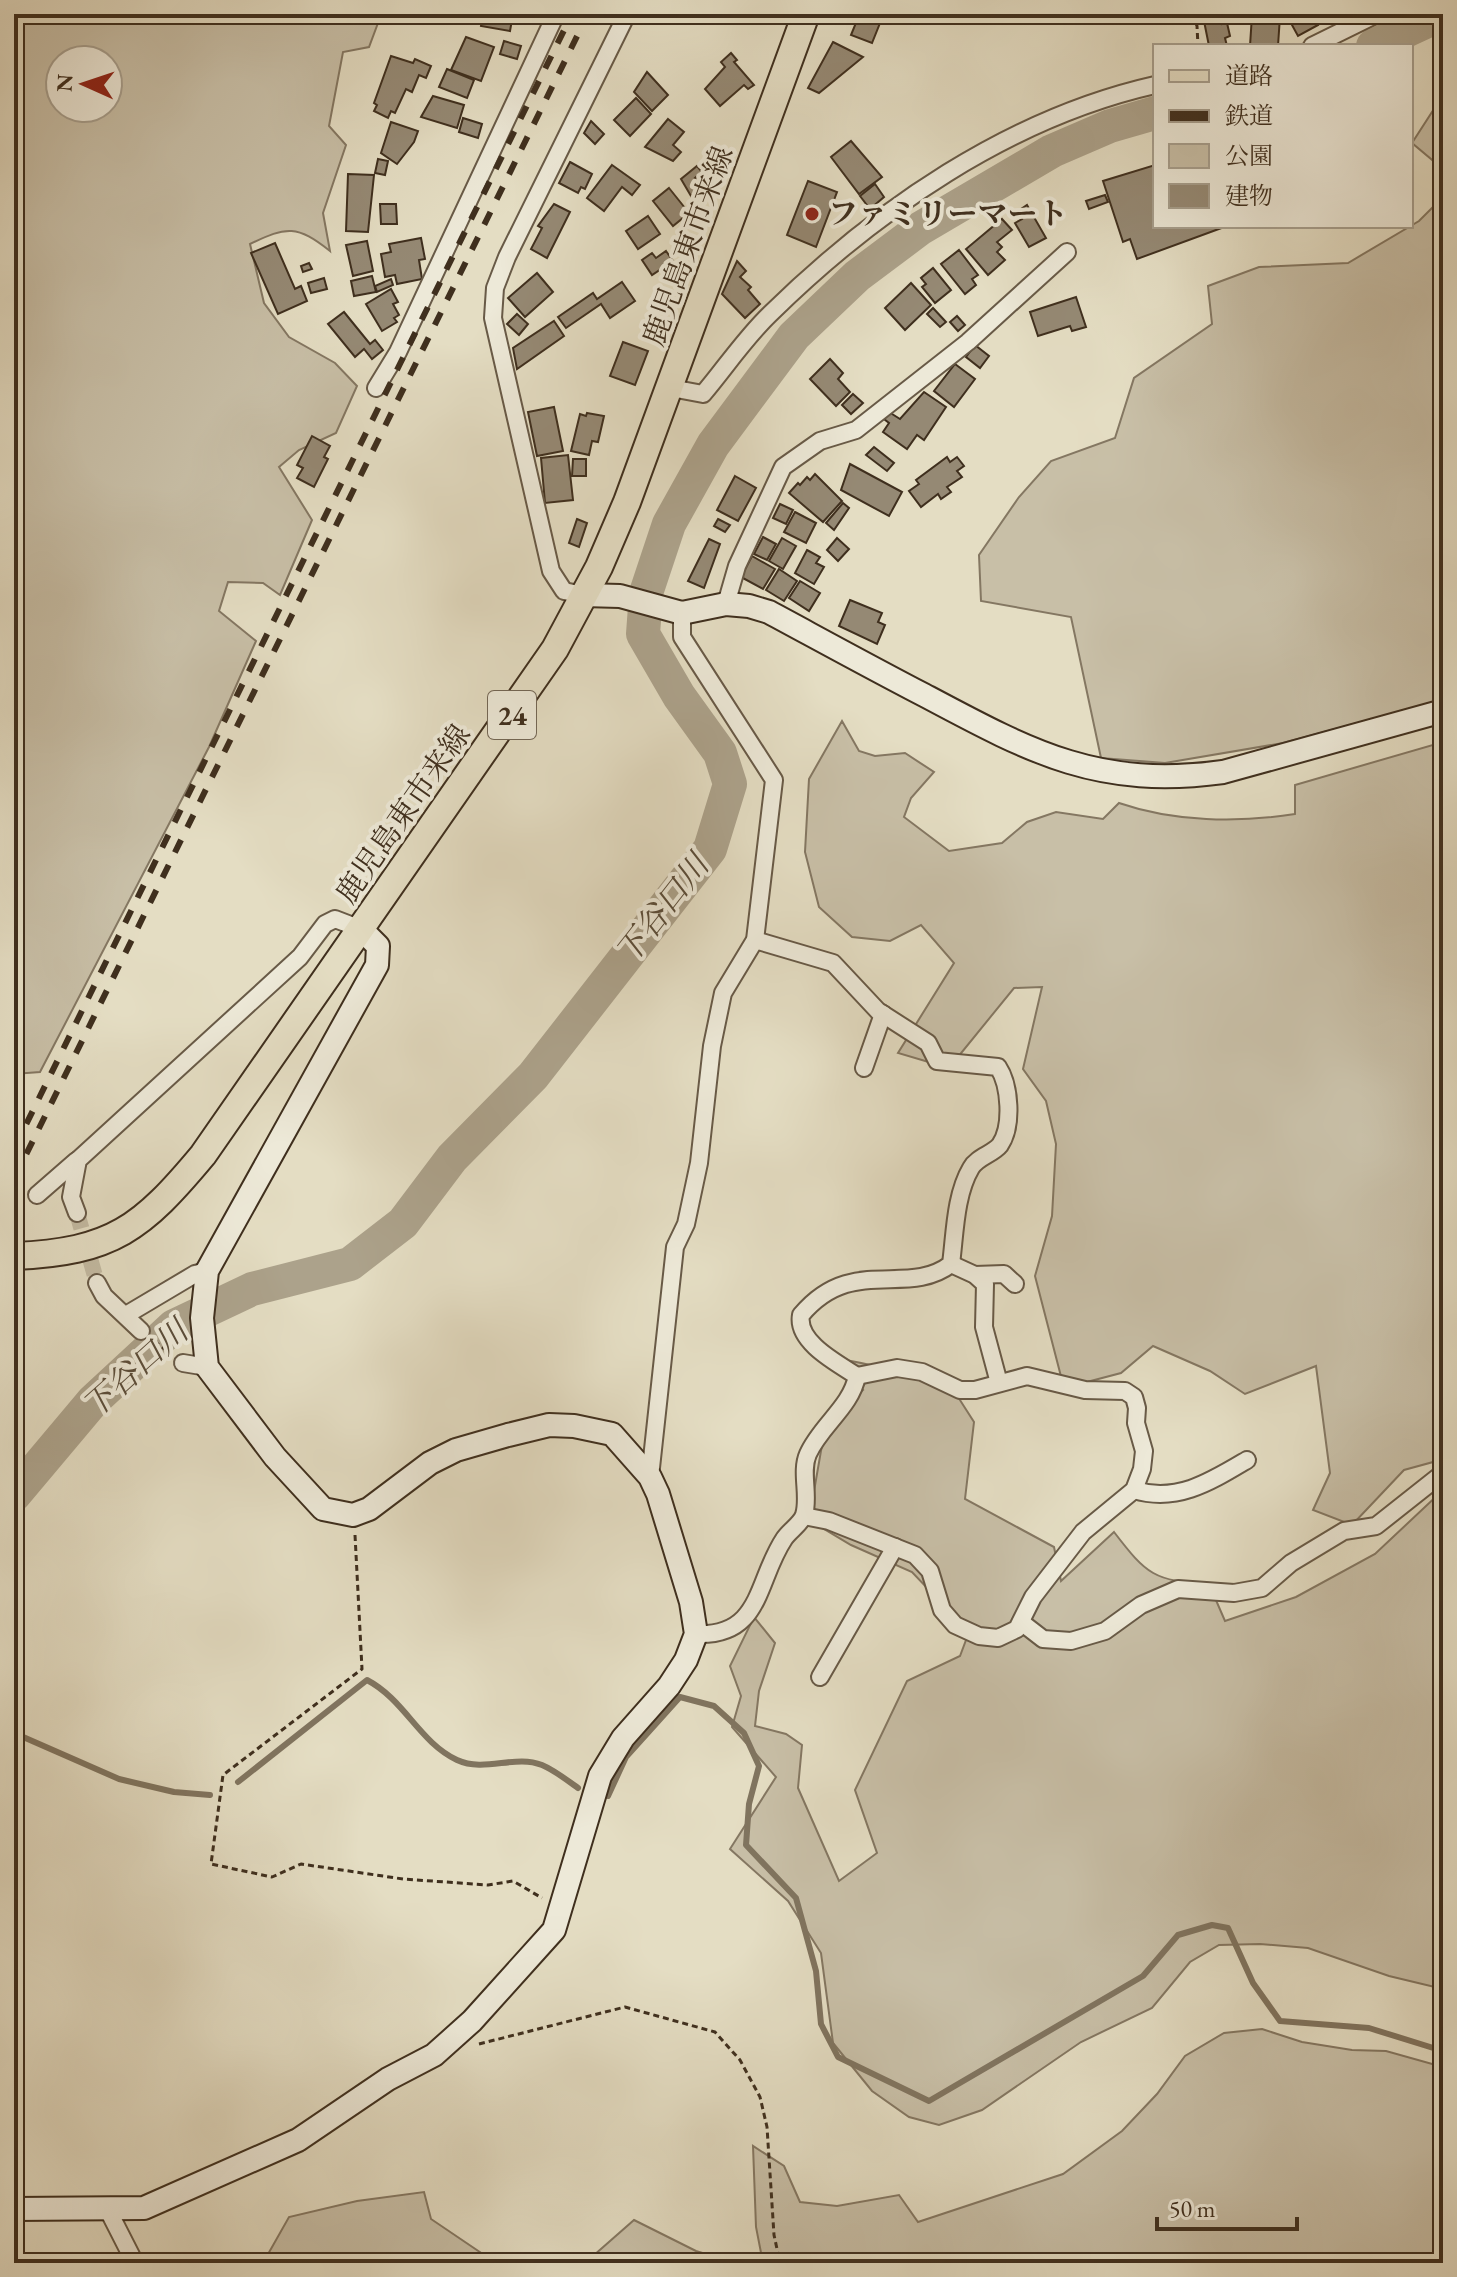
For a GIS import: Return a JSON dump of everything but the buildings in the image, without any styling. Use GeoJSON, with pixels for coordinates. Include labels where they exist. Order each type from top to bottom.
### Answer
{"type":"FeatureCollection","features":[{"type":"Feature","properties":{"kind":"main road","name":"鹿児島東市来線"},"geometry":{"type":"LineString","coordinates":[[14,1256],[78,1250],[136,1226],[162,1204],[203,1155],[525,696],[583,595],[627,502],[806,14]]}},
{"type":"Feature","properties":{"kind":"street"},"geometry":{"type":"LineString","coordinates":[[376,388],[398,352],[556,14]]}},
{"type":"Feature","properties":{"kind":"street"},"geometry":{"type":"LineString","coordinates":[[627,14],[507,257],[495,288],[493,318],[551,571],[564,591],[620,596],[674,612],[726,604],[769,612],[1016,745],[1066,764],[1128,776],[1188,777],[1223,772],[1443,711]]}},
{"type":"Feature","properties":{"kind":"street"},"geometry":{"type":"LineString","coordinates":[[1316,44],[1375,14]]}},
{"type":"Feature","properties":{"kind":"street"},"geometry":{"type":"LineString","coordinates":[[671,388],[703,394],[767,317],[807,279],[910,198],[962,163],[1068,111],[1153,86]]}},
{"type":"Feature","properties":{"kind":"street"},"geometry":{"type":"LineString","coordinates":[[726,604],[737,566],[783,467],[820,441],[856,430],[968,342],[1067,252]]}},
{"type":"Feature","properties":{"kind":"street"},"geometry":{"type":"LineString","coordinates":[[650,1477],[675,1247],[686,1224],[699,1163],[712,1046],[723,993],[755,940],[774,780],[682,637],[674,612]]}},
{"type":"Feature","properties":{"kind":"street"},"geometry":{"type":"LineString","coordinates":[[14,2209],[144,2208],[298,2140],[388,2079],[434,2055],[472,2021],[554,1930],[600,1776],[623,1738],[669,1686],[686,1660],[696,1634],[691,1602],[650,1477],[612,1434],[574,1426],[549,1425],[456,1450],[430,1463],[369,1509],[353,1515],[323,1509],[309,1498],[206,1356],[204,1282],[377,965],[378,946],[361,929],[335,919],[325,924],[293,963],[37,1195]]}},
{"type":"Feature","properties":{"kind":"street"},"geometry":{"type":"LineString","coordinates":[[755,940],[833,963],[883,1014],[928,1043],[937,1061],[998,1067],[1006,1079],[1008,1118],[1000,1145],[972,1165],[961,1195],[951,1264],[936,1276],[870,1278],[839,1286],[806,1308],[799,1324],[803,1332],[824,1353],[857,1376],[897,1368],[922,1372],[960,1390],[1027,1376],[1085,1390],[1125,1391],[1134,1397],[1144,1451],[1134,1490],[1083,1532],[1033,1597],[1017,1629],[998,1638],[979,1636],[955,1625],[942,1610],[930,1571],[915,1555],[829,1521],[804,1516]]}},
{"type":"Feature","properties":{"kind":"street"},"geometry":{"type":"LineString","coordinates":[[864,1068],[883,1014]]}},
{"type":"Feature","properties":{"kind":"street"},"geometry":{"type":"LineString","coordinates":[[77,1213],[71,1197],[78,1160]]}},
{"type":"Feature","properties":{"kind":"street"},"geometry":{"type":"LineString","coordinates":[[951,1264],[975,1275],[985,1284],[984,1327],[999,1383]]}},
{"type":"Feature","properties":{"kind":"street"},"geometry":{"type":"LineString","coordinates":[[126,1315],[195,1274],[204,1282]]}},
{"type":"Feature","properties":{"kind":"street"},"geometry":{"type":"LineString","coordinates":[[975,1275],[1004,1274],[1015,1284]]}},
{"type":"Feature","properties":{"kind":"street"},"geometry":{"type":"LineString","coordinates":[[97,1283],[104,1296],[141,1331]]}},
{"type":"Feature","properties":{"kind":"street"},"geometry":{"type":"LineString","coordinates":[[183,1363],[206,1356]]}},
{"type":"Feature","properties":{"kind":"street"},"geometry":{"type":"LineString","coordinates":[[696,1634],[716,1635],[733,1628],[749,1614],[784,1540],[804,1516],[807,1456],[854,1392],[857,1376]]}},
{"type":"Feature","properties":{"kind":"street"},"geometry":{"type":"LineString","coordinates":[[1134,1490],[1157,1497],[1181,1493],[1247,1460]]}},
{"type":"Feature","properties":{"kind":"street"},"geometry":{"type":"LineString","coordinates":[[1021,1622],[1043,1639],[1071,1641],[1105,1631],[1141,1605],[1178,1589],[1234,1593],[1262,1588],[1291,1563],[1344,1531],[1376,1526],[1443,1473]]}},
{"type":"Feature","properties":{"kind":"street"},"geometry":{"type":"LineString","coordinates":[[820,1677],[895,1547]]}},
{"type":"Feature","properties":{"kind":"street"},"geometry":{"type":"LineString","coordinates":[[108,2210],[135,2263]]}},
{"type":"Feature","properties":{"kind":"path"},"geometry":{"type":"LineString","coordinates":[[1192,14],[1197,26],[1198,44]]}},
{"type":"Feature","properties":{"kind":"path"},"geometry":{"type":"LineString","coordinates":[[141,1331],[183,1363]]}},
{"type":"Feature","properties":{"kind":"path"},"geometry":{"type":"LineString","coordinates":[[353,1515],[362,1669],[223,1775],[211,1864],[272,1877],[301,1864],[403,1879],[488,1885],[513,1881],[560,1909]]}},
{"type":"Feature","properties":{"kind":"path"},"geometry":{"type":"LineString","coordinates":[[478,2044],[625,2007],[715,2032],[740,2060],[760,2097],[767,2127],[774,2235],[780,2263]]}},
{"type":"Feature","properties":{"kind":"green space"},"geometry":{"type":"Polygon","coordinates":[[[14,14],[371,14],[378,23],[369,47],[343,52],[329,126],[346,145],[323,213],[330,251],[309,236],[292,231],[273,234],[250,244],[264,303],[289,337],[335,363],[357,386],[336,433],[299,450],[279,467],[312,520],[280,595],[263,583],[228,582],[219,611],[256,641],[209,747],[40,1072],[14,1074],[14,14]]]}},
{"type":"Feature","properties":{"kind":"green space"},"geometry":{"type":"Polygon","coordinates":[[[1443,95],[1443,169],[1413,141],[1443,95]]]}},
{"type":"Feature","properties":{"kind":"green space"},"geometry":{"type":"Polygon","coordinates":[[[1443,197],[1443,700],[1283,743],[1165,763],[1101,758],[1071,617],[981,601],[979,555],[1019,497],[1051,461],[1115,438],[1134,378],[1212,324],[1208,286],[1259,267],[1348,263],[1407,228],[1413,228],[1443,197]]]}},
{"type":"Feature","properties":{"kind":"green space"},"geometry":{"type":"Polygon","coordinates":[[[842,721],[859,751],[875,756],[905,753],[934,772],[911,798],[904,817],[949,851],[1002,843],[1027,822],[1056,812],[1103,819],[1119,803],[1162,814],[1206,819],[1251,819],[1295,814],[1295,785],[1443,742],[1443,1452],[1433,1462],[1404,1470],[1352,1525],[1313,1510],[1330,1473],[1316,1366],[1245,1394],[1210,1371],[1153,1346],[1121,1373],[1064,1388],[1035,1276],[1052,1216],[1056,1144],[1046,1101],[1023,1069],[1042,987],[1014,988],[949,1068],[898,1053],[954,963],[921,925],[890,941],[852,937],[819,907],[805,852],[809,779],[842,721]]]}},
{"type":"Feature","properties":{"kind":"green space"},"geometry":{"type":"Polygon","coordinates":[[[832,1358],[877,1366],[951,1386],[974,1422],[965,1499],[1054,1547],[1061,1581],[1114,1532],[1135,1558],[1153,1573],[1176,1581],[1209,1584],[1225,1621],[1296,1597],[1375,1554],[1443,1490],[1443,1989],[1389,1976],[1308,1948],[1219,1945],[1190,1962],[1152,2008],[1081,2042],[982,2110],[939,2125],[909,2117],[872,2091],[833,2043],[821,1953],[788,1901],[730,1849],[776,1777],[732,1727],[741,1696],[730,1666],[754,1617],[775,1643],[759,1691],[755,1726],[786,1734],[802,1745],[798,1788],[839,1881],[877,1853],[855,1790],[907,1681],[960,1656],[969,1632],[912,1572],[851,1545],[809,1520],[822,1445],[831,1417],[863,1390],[832,1358]]]}},
{"type":"Feature","properties":{"kind":"green space"},"geometry":{"type":"Polygon","coordinates":[[[1262,2029],[1302,2042],[1352,2050],[1386,2051],[1443,2067],[1443,2263],[763,2263],[756,2227],[753,2146],[784,2166],[800,2202],[837,2206],[899,2195],[918,2222],[1063,2174],[1122,2131],[1157,2094],[1185,2056],[1224,2033],[1262,2029]]]}},
{"type":"Feature","properties":{"kind":"green space"},"geometry":{"type":"Polygon","coordinates":[[[424,2192],[431,2219],[496,2263],[263,2263],[289,2217],[357,2201],[424,2192]]]}},
{"type":"Feature","properties":{"kind":"green space"},"geometry":{"type":"Polygon","coordinates":[[[634,2220],[696,2251],[735,2263],[585,2263],[634,2220]]]}},
{"type":"Feature","properties":{"kind":"waterway","name":"下谷口川"},"geometry":{"type":"LineString","coordinates":[[1377,44],[1442,14]]}},
{"type":"Feature","properties":{"kind":"waterway","name":"下谷口川"},"geometry":{"type":"LineString","coordinates":[[14,1495],[93,1401],[174,1326],[252,1289],[350,1264],[403,1223],[452,1158],[533,1076],[710,849],[730,784],[720,753],[679,696],[643,634],[646,593],[669,524],[713,445],[794,336],[857,276],[921,228],[1052,151],[1110,126],[1153,114]]}},
{"type":"Feature","properties":{"kind":"waterway"},"geometry":{"type":"LineString","coordinates":[[238,1782],[367,1680],[392,1698],[432,1743],[457,1760],[478,1765],[532,1762],[578,1788]]}},
{"type":"Feature","properties":{"kind":"waterway"},"geometry":{"type":"LineString","coordinates":[[608,1796],[626,1757],[680,1697],[714,1706],[744,1733],[759,1766],[749,1804],[746,1845],[796,1898],[816,1971],[821,2024],[838,2057],[929,2101],[1143,1976],[1178,1935],[1212,1925],[1228,1928],[1253,1983],[1280,2021],[1369,2028],[1443,2051]]}},
{"type":"Feature","properties":{"kind":"waterway"},"geometry":{"type":"LineString","coordinates":[[14,1733],[119,1779],[174,1792],[210,1795]]}},
{"type":"Feature","properties":{"kind":"tunnel"},"geometry":{"type":"LineString","coordinates":[[77,1213],[97,1283]]}},
{"type":"Feature","properties":{"kind":"railway"},"geometry":{"type":"LineString","coordinates":[[14,1149],[572,14]]}},
{"type":"Feature","properties":{"kind":"railway"},"geometry":{"type":"LineString","coordinates":[[14,1179],[588,14]]}},
{"type":"Feature","properties":{"kind":"place","name":"ファミリーマート"},"geometry":{"type":"Point","coordinates":[812,214]}}]}
